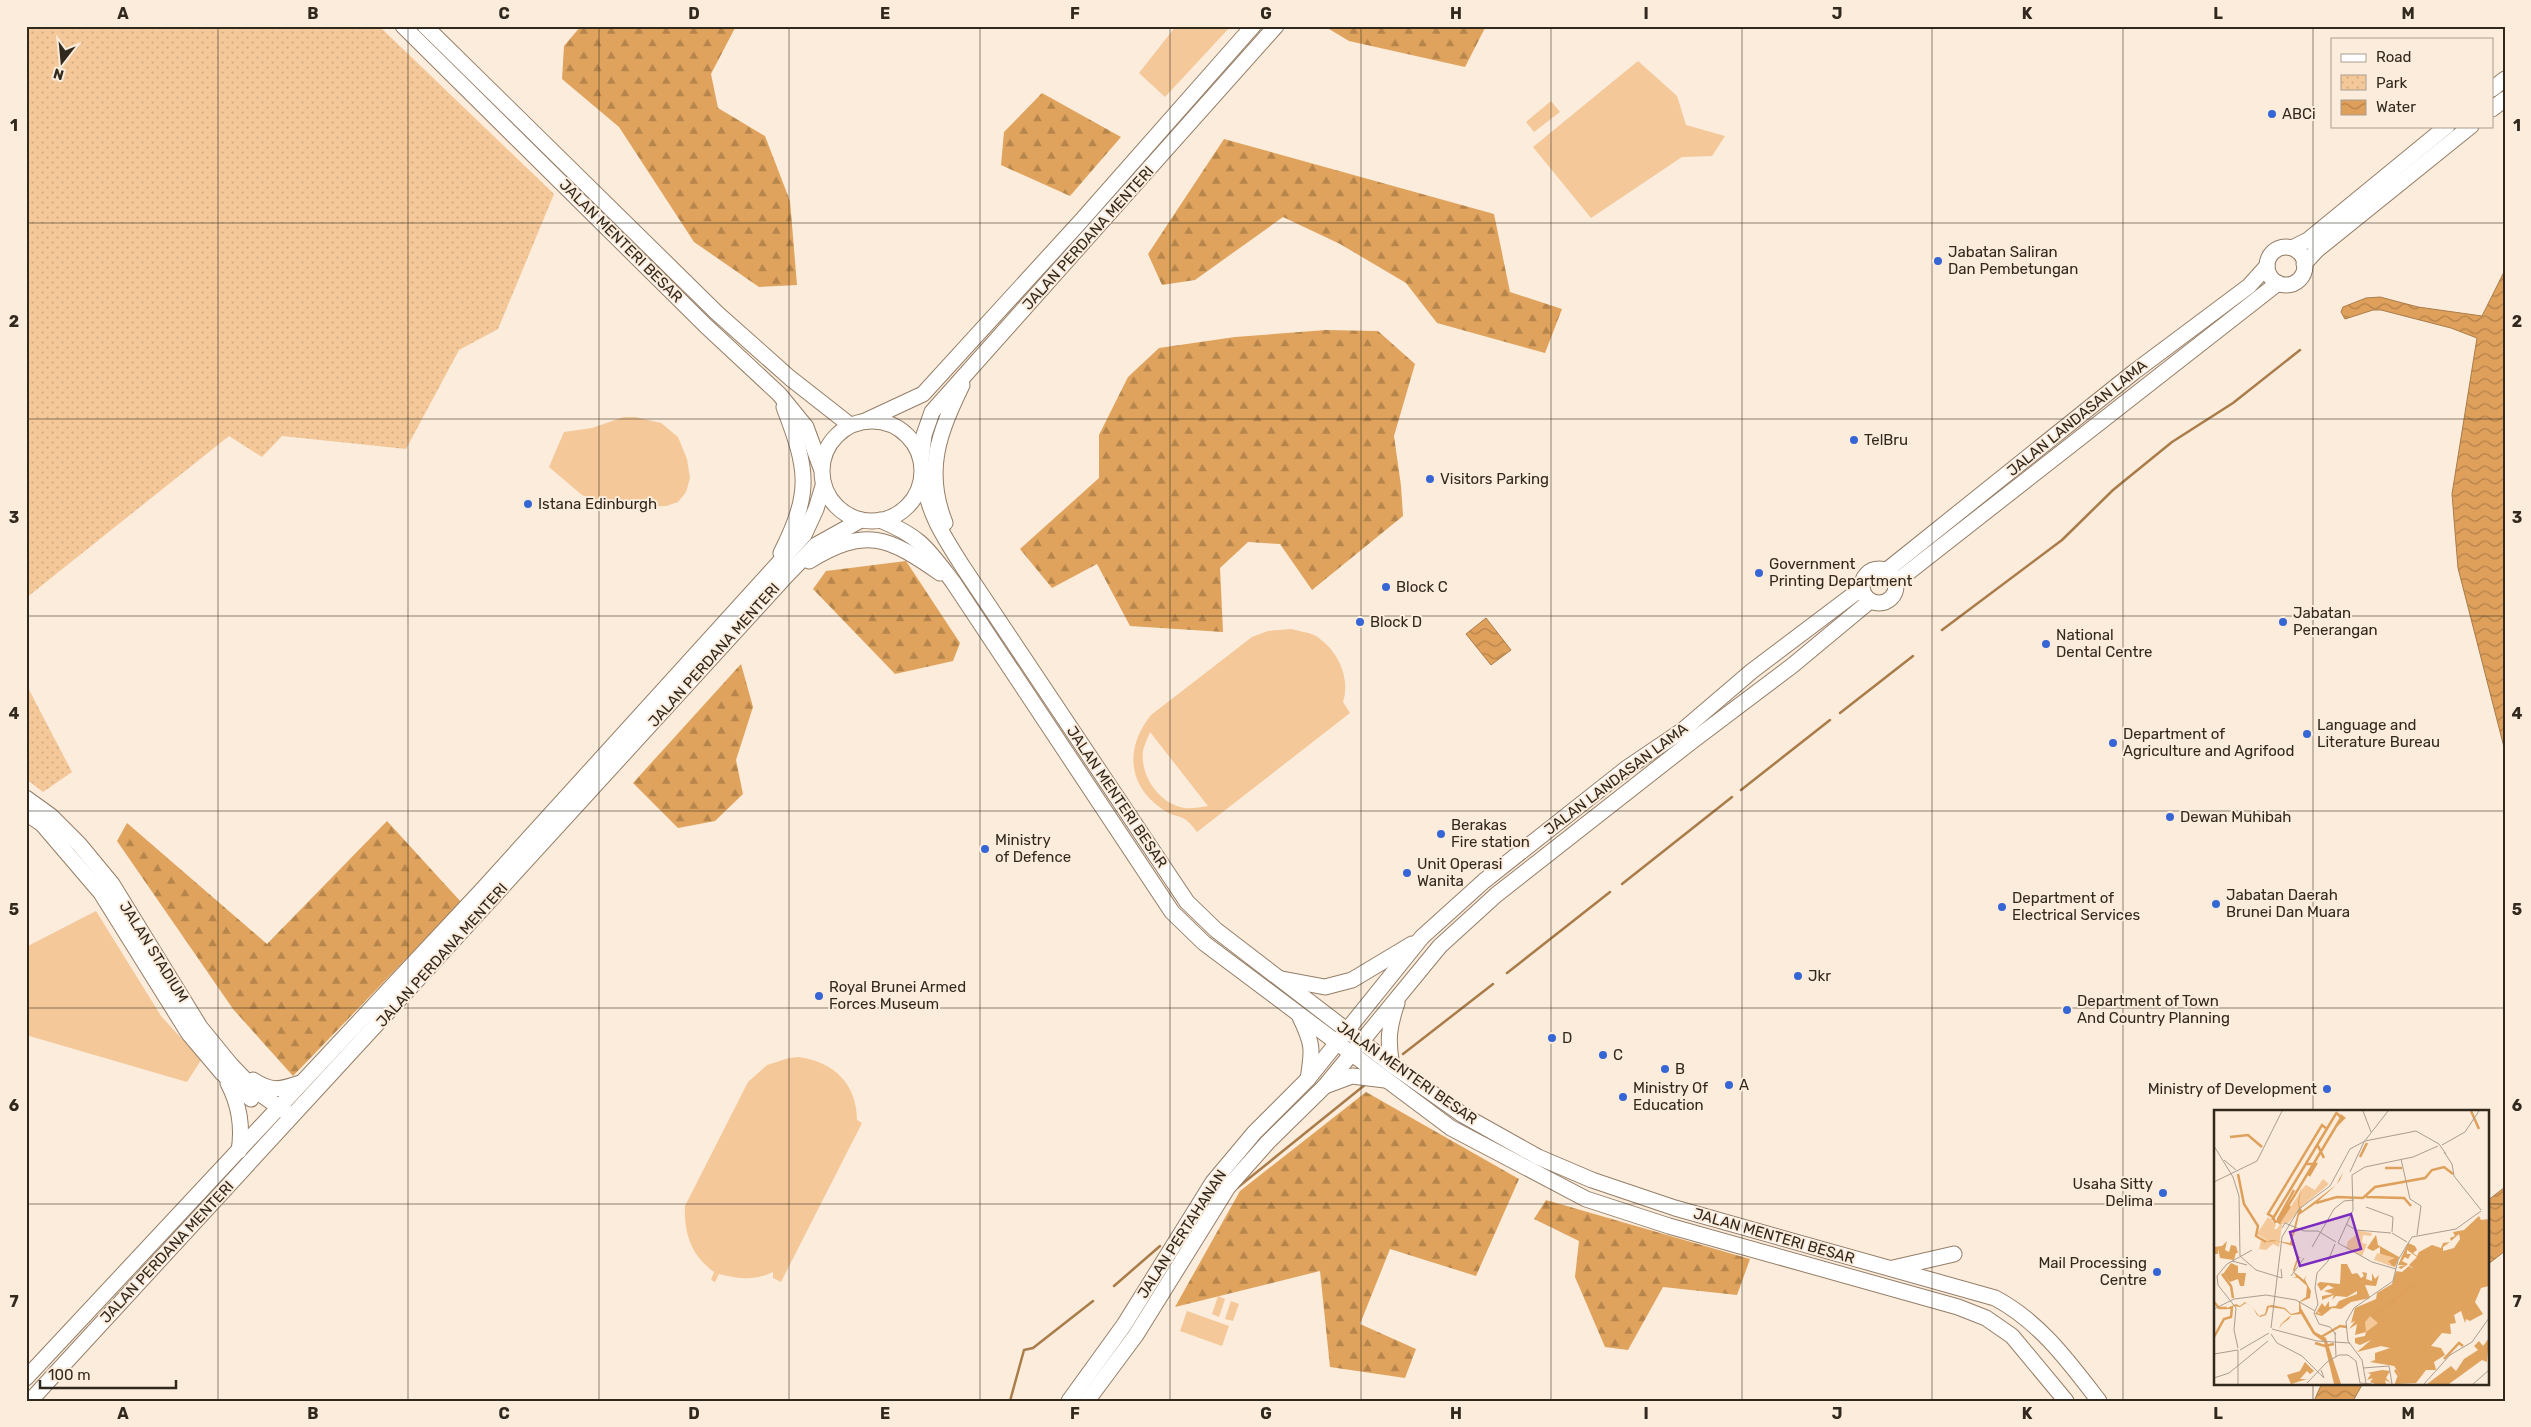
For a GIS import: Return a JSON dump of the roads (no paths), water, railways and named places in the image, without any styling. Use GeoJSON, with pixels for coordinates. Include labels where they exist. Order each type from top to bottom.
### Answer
{"type":"FeatureCollection","features":[{"type":"Feature","properties":{"kind":"main road","name":"JALAN MENTERI BESAR"},"geometry":{"type":"LineString","coordinates":[[403,26],[706,326],[779,394],[806,427],[821,468]]}},
{"type":"Feature","properties":{"kind":"main road","name":"JALAN MENTERI BESAR"},"geometry":{"type":"LineString","coordinates":[[425,26],[717,313],[790,378],[857,423]]}},
{"type":"Feature","properties":{"kind":"main road","name":"JALAN PERDANA MENTERI"},"geometry":{"type":"LineString","coordinates":[[857,423],[923,394],[1253,26]]}},
{"type":"Feature","properties":{"kind":"main road","name":"JALAN PERDANA MENTERI"},"geometry":{"type":"LineString","coordinates":[[921,460],[924,435],[932,412],[1276,26]]}},
{"type":"Feature","properties":{"kind":"main road"},"geometry":{"type":"LineString","coordinates":[[1173,117],[1186,114],[1248,46],[1266,38]]}},
{"type":"Feature","properties":{"kind":"main road"},"geometry":{"type":"LineString","coordinates":[[2494,87],[2505,78]]}},
{"type":"Feature","properties":{"kind":"main road"},"geometry":{"type":"LineString","coordinates":[[2494,107],[2505,99]]}},
{"type":"Feature","properties":{"kind":"main road"},"geometry":{"type":"LineString","coordinates":[[2292,248],[2301,255],[2304,264],[2302,276],[2289,284],[2278,283],[2270,276],[2267,266],[2269,256],[2277,249],[2292,248],[2308,240],[2445,128]]}},
{"type":"Feature","properties":{"kind":"main road"},"geometry":{"type":"LineString","coordinates":[[2304,264],[2317,250],[2469,128]]}},
{"type":"Feature","properties":{"kind":"main road","name":"JALAN LANDASAN LAMA"},"geometry":{"type":"LineString","coordinates":[[1892,576],[1959,513],[2134,372],[2249,286],[2267,266]]}},
{"type":"Feature","properties":{"kind":"main road","name":"JALAN LANDASAN LAMA"},"geometry":{"type":"LineString","coordinates":[[1892,576],[2036,472],[2278,283]]}},
{"type":"Feature","properties":{"kind":"main road"},"geometry":{"type":"LineString","coordinates":[[706,326],[717,313]]}},
{"type":"Feature","properties":{"kind":"main road"},"geometry":{"type":"LineString","coordinates":[[2134,372],[2150,374],[2201,333],[2216,331]]}},
{"type":"Feature","properties":{"kind":"main road"},"geometry":{"type":"LineString","coordinates":[[963,567],[940,509],[934,484],[934,460],[945,422],[969,370]]}},
{"type":"Feature","properties":{"kind":"main road"},"geometry":{"type":"LineString","coordinates":[[775,566],[795,524],[805,483],[799,447],[779,394]]}},
{"type":"Feature","properties":{"kind":"main road"},"geometry":{"type":"LineString","coordinates":[[857,423],[887,423],[898,428],[915,445],[921,460],[922,477],[917,493],[907,507],[893,516],[880,520],[862,520],[849,516],[829,498],[823,486],[821,468],[824,454],[830,441],[857,423]]}},
{"type":"Feature","properties":{"kind":"main road"},"geometry":{"type":"LineString","coordinates":[[1959,513],[1970,514],[2024,473],[2036,472]]}},
{"type":"Feature","properties":{"kind":"main road","name":"JALAN MENTERI BESAR"},"geometry":{"type":"LineString","coordinates":[[922,477],[928,506],[937,526],[1187,902],[1216,930],[1278,979],[1342,1038]]}},
{"type":"Feature","properties":{"kind":"main road","name":"JALAN PERDANA MENTERI"},"geometry":{"type":"LineString","coordinates":[[26,1378],[481,891],[804,536],[816,509],[823,486]]}},
{"type":"Feature","properties":{"kind":"main road","name":"JALAN PERDANA MENTERI"},"geometry":{"type":"LineString","coordinates":[[30,1401],[156,1261],[290,1120],[787,575],[816,545],[862,520]]}},
{"type":"Feature","properties":{"kind":"main road","name":"JALAN MENTERI BESAR"},"geometry":{"type":"LineString","coordinates":[[880,520],[905,530],[922,542],[953,582],[1172,912],[1204,943],[1298,1013],[1356,1048],[1392,1065],[1463,1115],[1538,1157],[1592,1180],[1675,1208],[1995,1298],[2024,1316],[2059,1350],[2099,1401]]}},
{"type":"Feature","properties":{"kind":"main road"},"geometry":{"type":"LineString","coordinates":[[787,575],[832,547],[856,541],[876,539],[901,547],[953,582]]}},
{"type":"Feature","properties":{"kind":"main road"},"geometry":{"type":"LineString","coordinates":[[1875,569],[1892,576],[1895,594],[1887,602],[1876,603],[1866,594],[1863,579],[1870,571],[1875,569]]}},
{"type":"Feature","properties":{"kind":"main road","name":"JALAN LANDASAN LAMA"},"geometry":{"type":"LineString","coordinates":[[1356,1048],[1440,946],[1496,895],[1691,742],[1793,665],[1866,594]]}},
{"type":"Feature","properties":{"kind":"main road","name":"JALAN LANDASAN LAMA"},"geometry":{"type":"LineString","coordinates":[[1342,1038],[1422,937],[1484,881],[1627,768],[1683,730],[1752,671],[1866,594]]}},
{"type":"Feature","properties":{"kind":"main road"},"geometry":{"type":"LineString","coordinates":[[1050,696],[1041,705],[1041,708],[1065,747],[1065,751]]}},
{"type":"Feature","properties":{"kind":"main road"},"geometry":{"type":"LineString","coordinates":[[1627,768],[1648,763],[1673,742],[1691,742]]}},
{"type":"Feature","properties":{"kind":"main road","name":"JALAN STADIUM"},"geometry":{"type":"LineString","coordinates":[[26,798],[51,816],[72,837],[112,884],[227,1069],[250,1098],[277,1110],[290,1120]]}},
{"type":"Feature","properties":{"kind":"main road","name":"JALAN STADIUM"},"geometry":{"type":"LineString","coordinates":[[26,813],[42,824],[101,893],[189,1034],[227,1069]]}},
{"type":"Feature","properties":{"kind":"main road"},"geometry":{"type":"LineString","coordinates":[[1147,843],[1148,859],[1174,902],[1172,912]]}},
{"type":"Feature","properties":{"kind":"main road"},"geometry":{"type":"LineString","coordinates":[[1484,881],[1496,895]]}},
{"type":"Feature","properties":{"kind":"main road"},"geometry":{"type":"LineString","coordinates":[[1278,979],[1324,988],[1374,968],[1422,937]]}},
{"type":"Feature","properties":{"kind":"main road"},"geometry":{"type":"LineString","coordinates":[[1392,1065],[1387,1044],[1389,1026],[1401,992]]}},
{"type":"Feature","properties":{"kind":"main road"},"geometry":{"type":"LineString","coordinates":[[1298,1013],[1311,1040],[1312,1054],[1307,1080]]}},
{"type":"Feature","properties":{"kind":"main road","name":"JALAN PERTAHANAN"},"geometry":{"type":"LineString","coordinates":[[1069,1401],[1124,1325],[1214,1182],[1254,1133],[1307,1080],[1342,1038]]}},
{"type":"Feature","properties":{"kind":"main road","name":"JALAN MENTERI BESAR"},"geometry":{"type":"LineString","coordinates":[[1356,1048],[1386,1080],[1451,1128],[1586,1199],[1669,1226],[1958,1307],[1986,1318],[2012,1336],[2066,1401]]}},
{"type":"Feature","properties":{"kind":"main road","name":"JALAN PERTAHANAN"},"geometry":{"type":"LineString","coordinates":[[1087,1401],[1136,1335],[1228,1186],[1268,1142],[1325,1086],[1356,1048]]}},
{"type":"Feature","properties":{"kind":"main road"},"geometry":{"type":"LineString","coordinates":[[227,1069],[258,1084],[280,1090],[301,1083]]}},
{"type":"Feature","properties":{"kind":"main road"},"geometry":{"type":"LineString","coordinates":[[227,1069],[239,1112],[241,1138],[238,1151]]}},
{"type":"Feature","properties":{"kind":"main road"},"geometry":{"type":"LineString","coordinates":[[1325,1086],[1352,1076],[1386,1080]]}},
{"type":"Feature","properties":{"kind":"main road"},"geometry":{"type":"LineString","coordinates":[[1892,1268],[1954,1254]]}},
{"type":"Feature","properties":{"kind":"main road"},"geometry":{"type":"LineString","coordinates":[[1934,1280],[1939,1294],[1958,1307]]}},
{"type":"Feature","properties":{"kind":"water"},"geometry":{"type":"Polygon","coordinates":[[[2505,270],[2505,751],[2458,568],[2452,494],[2477,338],[2451,328],[2381,310],[2373,310],[2345,319],[2341,312],[2343,307],[2366,298],[2380,297],[2418,307],[2482,316],[2505,270]]]}},
{"type":"Feature","properties":{"kind":"water"},"geometry":{"type":"Polygon","coordinates":[[[1486,618],[1511,650],[1491,665],[1466,634],[1486,618]]]}},
{"type":"Feature","properties":{"kind":"water"},"geometry":{"type":"Polygon","coordinates":[[[2505,1187],[2505,1251],[2488,1264],[2488,1200],[2505,1187]]]}},
{"type":"Feature","properties":{"kind":"water"},"geometry":{"type":"Polygon","coordinates":[[[2322,1384],[2362,1384],[2353,1401],[2314,1401],[2322,1384]]]}},
{"type":"Feature","properties":{"kind":"waterway"},"geometry":{"type":"LineString","coordinates":[[1942,630],[2062,540],[2113,490],[2172,442],[2233,403],[2300,350]]}},
{"type":"Feature","properties":{"kind":"waterway"},"geometry":{"type":"LineString","coordinates":[[1840,713],[1913,656]]}},
{"type":"Feature","properties":{"kind":"waterway"},"geometry":{"type":"LineString","coordinates":[[1741,790],[1830,720]]}},
{"type":"Feature","properties":{"kind":"waterway"},"geometry":{"type":"LineString","coordinates":[[1622,884],[1732,797]]}},
{"type":"Feature","properties":{"kind":"waterway"},"geometry":{"type":"LineString","coordinates":[[1507,973],[1610,892]]}},
{"type":"Feature","properties":{"kind":"waterway"},"geometry":{"type":"LineString","coordinates":[[1403,1054],[1493,984]]}},
{"type":"Feature","properties":{"kind":"waterway"},"geometry":{"type":"LineString","coordinates":[[1237,1188],[1366,1084]]}},
{"type":"Feature","properties":{"kind":"waterway"},"geometry":{"type":"LineString","coordinates":[[1114,1286],[1160,1246]]}},
{"type":"Feature","properties":{"kind":"waterway"},"geometry":{"type":"LineString","coordinates":[[1010,1401],[1024,1350],[1033,1348],[1093,1301]]}},
{"type":"Feature","properties":{"kind":"place","name":"ABCi"},"geometry":{"type":"Point","coordinates":[2272,114]}},
{"type":"Feature","properties":{"kind":"place","name":"Jabatan Saliran Dan Pembetungan"},"geometry":{"type":"Point","coordinates":[1938,261]}},
{"type":"Feature","properties":{"kind":"place","name":"TelBru"},"geometry":{"type":"Point","coordinates":[1854,440]}},
{"type":"Feature","properties":{"kind":"place","name":"Visitors Parking"},"geometry":{"type":"Point","coordinates":[1430,479]}},
{"type":"Feature","properties":{"kind":"place","name":"Istana Edinburgh"},"geometry":{"type":"Point","coordinates":[528,504]}},
{"type":"Feature","properties":{"kind":"place","name":"Government Printing Department"},"geometry":{"type":"Point","coordinates":[1759,573]}},
{"type":"Feature","properties":{"kind":"place","name":"Block C"},"geometry":{"type":"Point","coordinates":[1386,587]}},
{"type":"Feature","properties":{"kind":"place","name":"Block D"},"geometry":{"type":"Point","coordinates":[1360,622]}},
{"type":"Feature","properties":{"kind":"place","name":"Jabatan Penerangan"},"geometry":{"type":"Point","coordinates":[2283,622]}},
{"type":"Feature","properties":{"kind":"place","name":"National Dental Centre"},"geometry":{"type":"Point","coordinates":[2046,644]}},
{"type":"Feature","properties":{"kind":"place","name":"Language and Literature Bureau"},"geometry":{"type":"Point","coordinates":[2307,734]}},
{"type":"Feature","properties":{"kind":"place","name":"Department of Agriculture and Agrifood"},"geometry":{"type":"Point","coordinates":[2113,743]}},
{"type":"Feature","properties":{"kind":"place","name":"Dewan Muhibah"},"geometry":{"type":"Point","coordinates":[2170,817]}},
{"type":"Feature","properties":{"kind":"place","name":"Berakas Fire station"},"geometry":{"type":"Point","coordinates":[1441,834]}},
{"type":"Feature","properties":{"kind":"place","name":"Ministry of Defence"},"geometry":{"type":"Point","coordinates":[985,849]}},
{"type":"Feature","properties":{"kind":"place","name":"Unit Operasi Wanita"},"geometry":{"type":"Point","coordinates":[1407,873]}},
{"type":"Feature","properties":{"kind":"place","name":"Jabatan Daerah Brunei Dan Muara"},"geometry":{"type":"Point","coordinates":[2216,904]}},
{"type":"Feature","properties":{"kind":"place","name":"Department of Electrical Services"},"geometry":{"type":"Point","coordinates":[2002,907]}},
{"type":"Feature","properties":{"kind":"place","name":"Jkr"},"geometry":{"type":"Point","coordinates":[1798,976]}},
{"type":"Feature","properties":{"kind":"place","name":"Royal Brunei Armed Forces Museum"},"geometry":{"type":"Point","coordinates":[819,996]}},
{"type":"Feature","properties":{"kind":"place","name":"Department of Town And Country Planning"},"geometry":{"type":"Point","coordinates":[2067,1010]}},
{"type":"Feature","properties":{"kind":"place","name":"D"},"geometry":{"type":"Point","coordinates":[1552,1038]}},
{"type":"Feature","properties":{"kind":"place","name":"C"},"geometry":{"type":"Point","coordinates":[1603,1055]}},
{"type":"Feature","properties":{"kind":"place","name":"B"},"geometry":{"type":"Point","coordinates":[1665,1069]}},
{"type":"Feature","properties":{"kind":"place","name":"A"},"geometry":{"type":"Point","coordinates":[1729,1085]}},
{"type":"Feature","properties":{"kind":"place","name":"Ministry of Development"},"geometry":{"type":"Point","coordinates":[2327,1089]}},
{"type":"Feature","properties":{"kind":"place","name":"Ministry Of Education"},"geometry":{"type":"Point","coordinates":[1623,1097]}},
{"type":"Feature","properties":{"kind":"place","name":"Usaha Sitty Delima"},"geometry":{"type":"Point","coordinates":[2163,1193]}},
{"type":"Feature","properties":{"kind":"place","name":"Mail Processing Centre"},"geometry":{"type":"Point","coordinates":[2157,1272]}}]}
